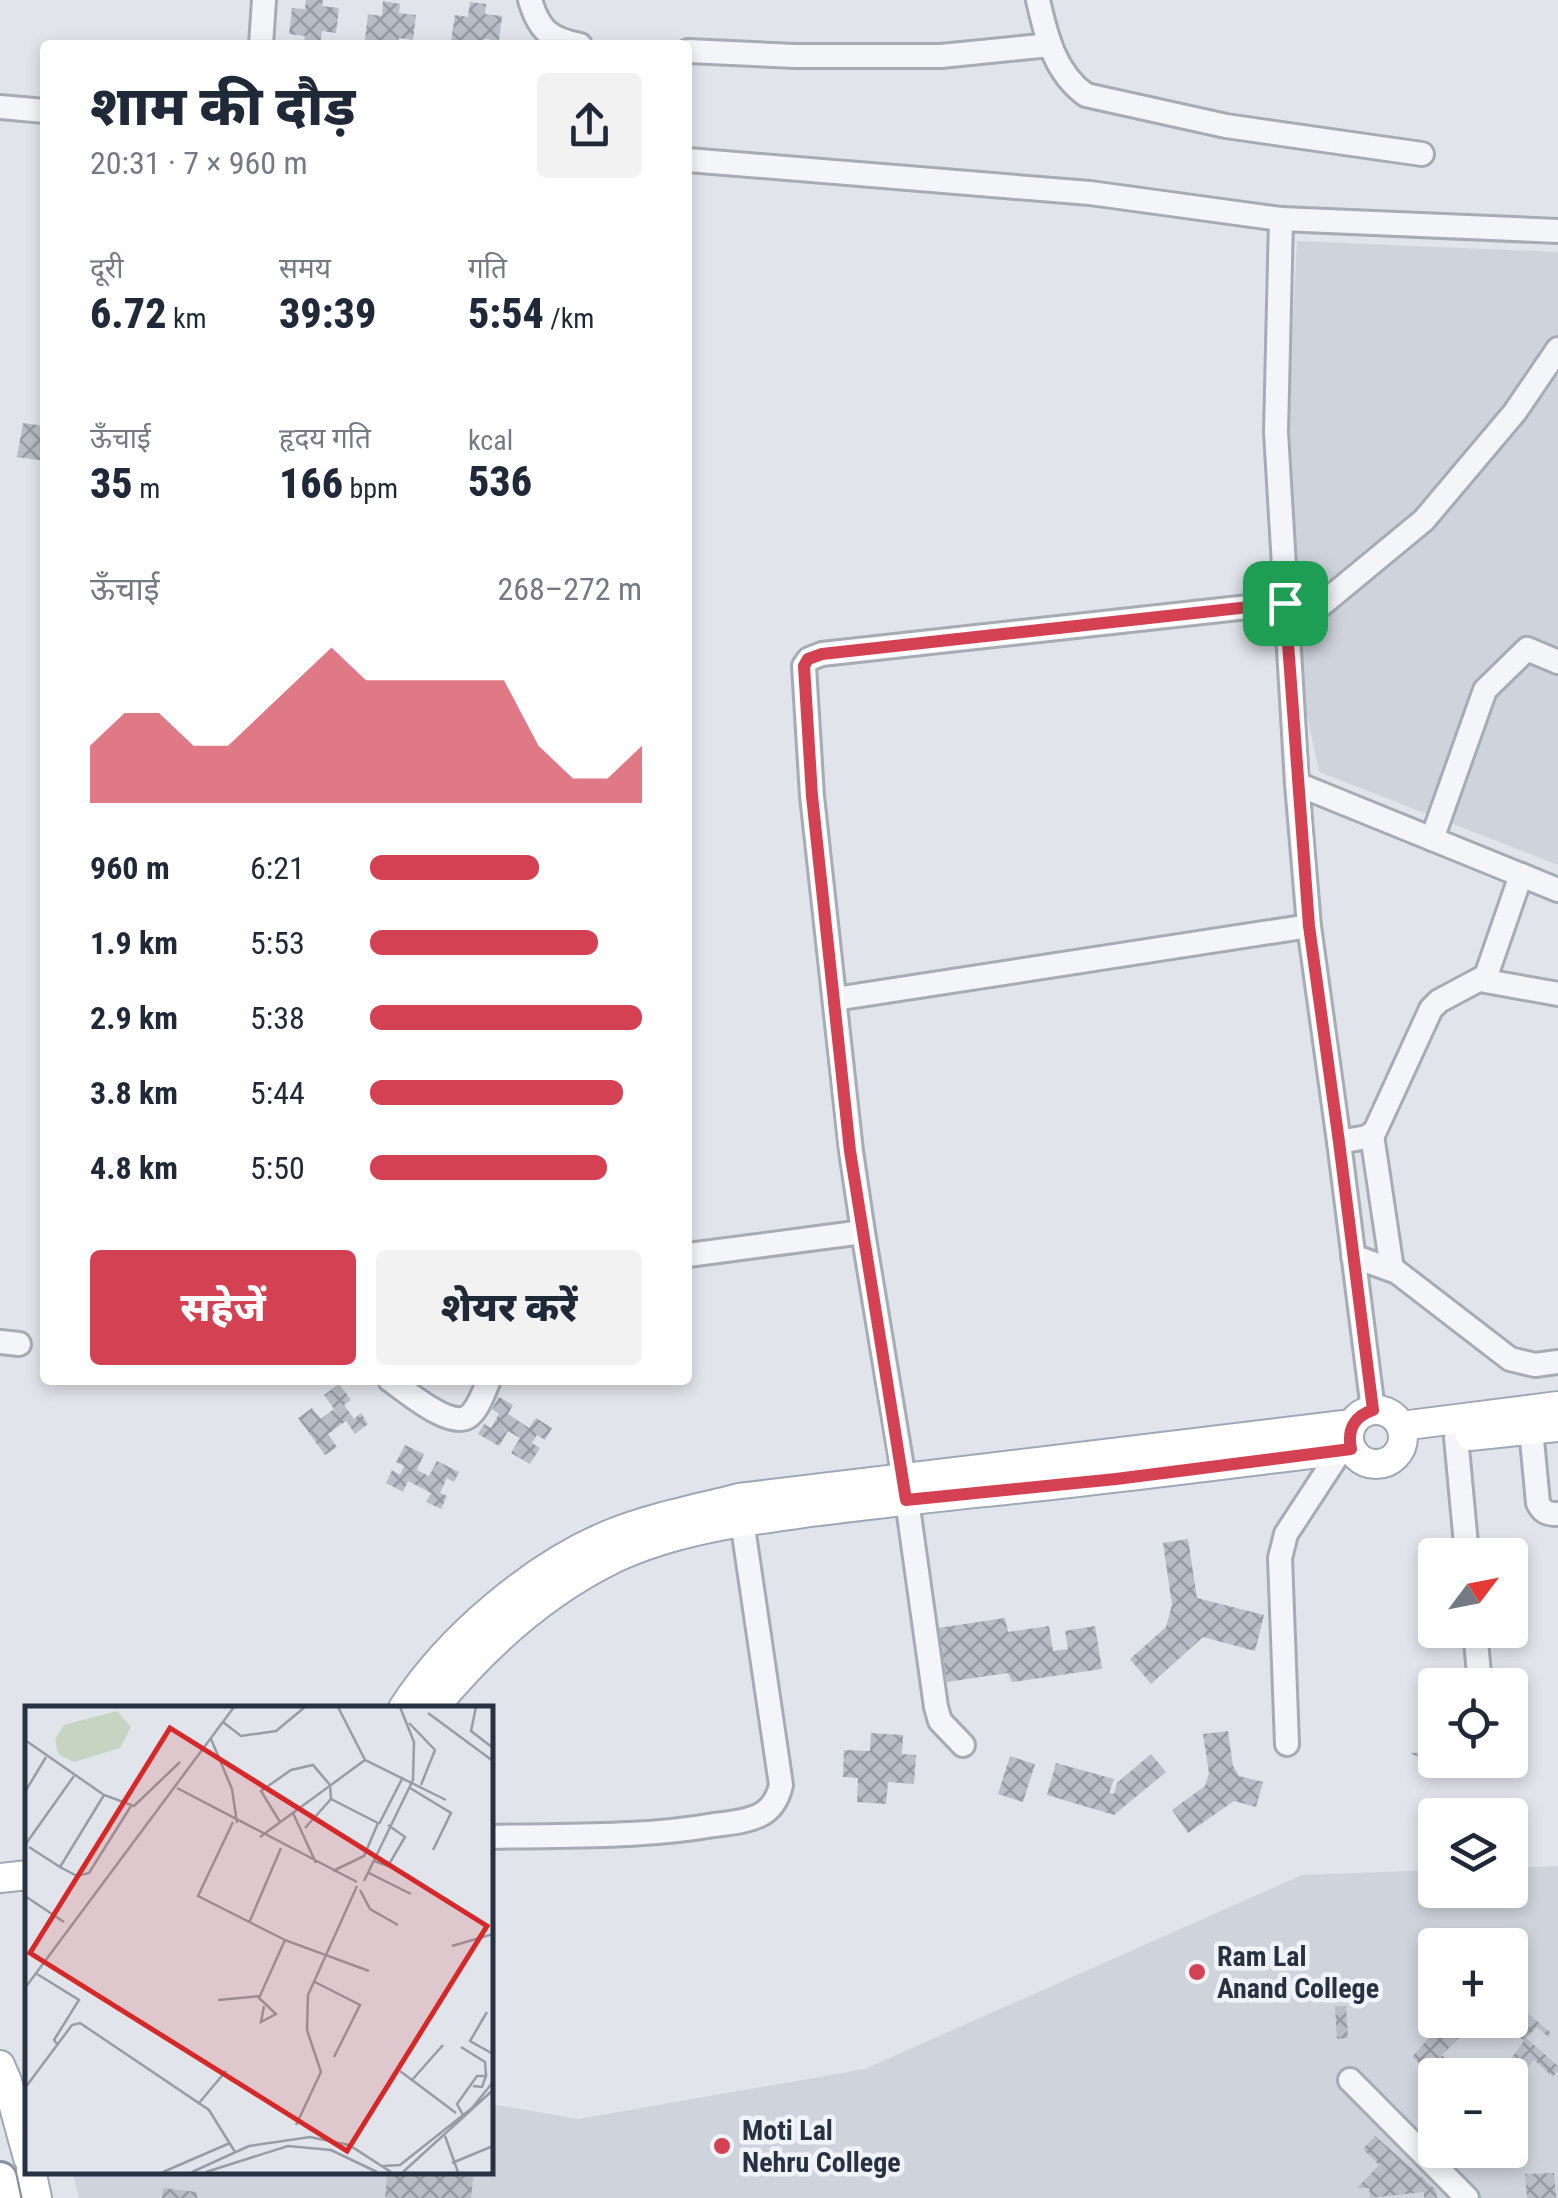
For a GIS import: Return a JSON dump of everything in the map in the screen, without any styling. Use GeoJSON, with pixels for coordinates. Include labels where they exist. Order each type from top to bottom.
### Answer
{"type":"FeatureCollection","features":[{"type":"Feature","properties":{"kind":"highway"},"geometry":{"type":"LineString","coordinates":[[0,2179],[4,2198]]}},
{"type":"Feature","properties":{"kind":"main road"},"geometry":{"type":"LineString","coordinates":[[1402,1434],[1558,1406]]}},
{"type":"Feature","properties":{"kind":"main road"},"geometry":{"type":"LineString","coordinates":[[404,1706],[453,1646],[536,1574],[613,1533],[659,1518],[1354,1433],[1389,1414],[1402,1434]]}},
{"type":"Feature","properties":{"kind":"main road"},"geometry":{"type":"LineString","coordinates":[[1402,1434],[1456,1437],[1545,1428]]}},
{"type":"Feature","properties":{"kind":"main road"},"geometry":{"type":"LineString","coordinates":[[1354,1433],[1363,1461],[1379,1464],[1394,1457],[1402,1434]]}},
{"type":"Feature","properties":{"kind":"main road"},"geometry":{"type":"LineString","coordinates":[[436,1706],[493,1642],[562,1589],[616,1558],[741,1510]]}},
{"type":"Feature","properties":{"kind":"main road"},"geometry":{"type":"LineString","coordinates":[[0,1858],[25,1856]]}},
{"type":"Feature","properties":{"kind":"main road"},"geometry":{"type":"LineString","coordinates":[[0,1878],[25,1875]]}},
{"type":"Feature","properties":{"kind":"main road"},"geometry":{"type":"LineString","coordinates":[[0,2065],[25,2147]]}},
{"type":"Feature","properties":{"kind":"main road"},"geometry":{"type":"LineString","coordinates":[[32,2173],[37,2198]]}},
{"type":"Feature","properties":{"kind":"lane"},"geometry":{"type":"LineString","coordinates":[[261,40],[264,0]]}},
{"type":"Feature","properties":{"kind":"lane"},"geometry":{"type":"LineString","coordinates":[[530,0],[544,30],[558,40]]}},
{"type":"Feature","properties":{"kind":"lane"},"geometry":{"type":"LineString","coordinates":[[1038,0],[1050,44],[1064,75],[1086,95],[1226,126],[1422,154]]}},
{"type":"Feature","properties":{"kind":"lane"},"geometry":{"type":"LineString","coordinates":[[692,51],[941,56],[1050,44]]}},
{"type":"Feature","properties":{"kind":"lane"},"geometry":{"type":"LineString","coordinates":[[0,107],[40,111]]}},
{"type":"Feature","properties":{"kind":"lane"},"geometry":{"type":"LineString","coordinates":[[692,160],[1090,193],[1281,220],[1558,231]]}},
{"type":"Feature","properties":{"kind":"lane"},"geometry":{"type":"LineString","coordinates":[[1281,220],[1276,432],[1286,634],[1309,926],[1353,1256],[1354,1433],[1282,1544],[1288,1744]]}},
{"type":"Feature","properties":{"kind":"lane"},"geometry":{"type":"LineString","coordinates":[[1286,634],[1424,520],[1515,412],[1558,349]]}},
{"type":"Feature","properties":{"kind":"lane"},"geometry":{"type":"LineString","coordinates":[[963,1745],[948,1733],[936,1707],[850,1151],[812,796],[804,666],[808,659],[822,654],[1285,603]]}},
{"type":"Feature","properties":{"kind":"lane"},"geometry":{"type":"LineString","coordinates":[[1432,839],[1485,690],[1527,648],[1558,662]]}},
{"type":"Feature","properties":{"kind":"lane"},"geometry":{"type":"LineString","coordinates":[[1296,784],[1558,890]]}},
{"type":"Feature","properties":{"kind":"lane"},"geometry":{"type":"LineString","coordinates":[[1392,1269],[1372,1135],[1431,1009],[1438,1001],[1480,980],[1488,971],[1521,875]]}},
{"type":"Feature","properties":{"kind":"lane"},"geometry":{"type":"LineString","coordinates":[[835,1000],[1309,926]]}},
{"type":"Feature","properties":{"kind":"lane"},"geometry":{"type":"LineString","coordinates":[[1480,980],[1558,994]]}},
{"type":"Feature","properties":{"kind":"lane"},"geometry":{"type":"LineString","coordinates":[[1339,1142],[1372,1135]]}},
{"type":"Feature","properties":{"kind":"lane"},"geometry":{"type":"LineString","coordinates":[[692,1254],[863,1232]]}},
{"type":"Feature","properties":{"kind":"lane"},"geometry":{"type":"LineString","coordinates":[[1353,1256],[1392,1269],[1510,1359],[1535,1365],[1558,1362]]}},
{"type":"Feature","properties":{"kind":"lane"},"geometry":{"type":"LineString","coordinates":[[397,1385],[444,1417],[457,1420],[473,1412],[486,1385]]}},
{"type":"Feature","properties":{"kind":"lane"},"geometry":{"type":"LineString","coordinates":[[1545,1428],[1538,1504],[1547,1514],[1558,1514]]}},
{"type":"Feature","properties":{"kind":"lane"},"geometry":{"type":"LineString","coordinates":[[1456,1437],[1465,1538]]}},
{"type":"Feature","properties":{"kind":"lane"},"geometry":{"type":"LineString","coordinates":[[492,1838],[680,1831],[742,1821],[771,1807],[781,1785],[741,1510]]}},
{"type":"Feature","properties":{"kind":"lane"},"geometry":{"type":"LineString","coordinates":[[1350,2080],[1466,2198]]}},
{"type":"Feature","properties":{"kind":"shaded area"},"geometry":{"type":"Polygon","coordinates":[[[1297,241],[1558,252],[1558,865],[1319,772],[1296,662],[1287,433],[1297,241]]]}},
{"type":"Feature","properties":{"kind":"shaded area"},"geometry":{"type":"Polygon","coordinates":[[[1558,1866],[1558,2198],[79,2198],[73,2173],[492,2173],[492,2104],[578,2119],[865,2069],[1302,1875],[1418,1871],[1418,1908],[1528,1908],[1528,1867],[1558,1866]]]}},
{"type":"Feature","properties":{"kind":"building"},"geometry":{"type":"Polygon","coordinates":[[[306,0],[323,0],[322,6],[339,8],[336,33],[322,31],[321,40],[305,40],[305,36],[289,34],[292,8],[305,9],[306,0]]]}},
{"type":"Feature","properties":{"kind":"building"},"geometry":{"type":"Polygon","coordinates":[[[383,1],[400,4],[399,13],[416,15],[413,40],[365,40],[368,14],[382,16],[383,1]]]}},
{"type":"Feature","properties":{"kind":"building"},"geometry":{"type":"Polygon","coordinates":[[[470,2],[486,4],[485,14],[502,16],[499,40],[451,40],[455,15],[468,17],[470,2]]]}},
{"type":"Feature","properties":{"kind":"building"},"geometry":{"type":"Polygon","coordinates":[[[23,423],[40,425],[40,460],[17,457],[23,423]]]}},
{"type":"Feature","properties":{"kind":"building"},"geometry":{"type":"Polygon","coordinates":[[[340,1385],[351,1400],[344,1405],[354,1419],[361,1413],[368,1424],[355,1434],[346,1421],[328,1434],[337,1447],[325,1455],[298,1418],[312,1408],[321,1419],[334,1409],[324,1395],[340,1385]]]}},
{"type":"Feature","properties":{"kind":"building"},"geometry":{"type":"Polygon","coordinates":[[[499,1397],[513,1405],[508,1414],[529,1428],[536,1418],[552,1428],[545,1440],[537,1435],[532,1443],[540,1448],[530,1464],[511,1453],[520,1438],[508,1431],[499,1446],[478,1434],[484,1424],[491,1428],[499,1414],[492,1409],[499,1397]]]}},
{"type":"Feature","properties":{"kind":"building"},"geometry":{"type":"Polygon","coordinates":[[[405,1445],[424,1454],[417,1470],[429,1476],[437,1461],[459,1472],[454,1482],[447,1478],[440,1493],[447,1496],[441,1509],[426,1502],[431,1493],[408,1481],[403,1492],[386,1483],[392,1470],[400,1475],[404,1466],[396,1462],[405,1445]]]}},
{"type":"Feature","properties":{"kind":"building"},"geometry":{"type":"Polygon","coordinates":[[[1188,1539],[1197,1598],[1264,1615],[1255,1651],[1203,1637],[1151,1684],[1130,1659],[1166,1627],[1172,1605],[1163,1543],[1188,1539]]]}},
{"type":"Feature","properties":{"kind":"building"},"geometry":{"type":"Polygon","coordinates":[[[1005,1618],[1008,1632],[1049,1626],[1053,1651],[1068,1649],[1065,1631],[1095,1626],[1102,1669],[1012,1682],[1008,1673],[947,1682],[938,1628],[1005,1618]]]}},
{"type":"Feature","properties":{"kind":"building"},"geometry":{"type":"Polygon","coordinates":[[[1228,1731],[1233,1766],[1239,1776],[1263,1782],[1256,1807],[1234,1801],[1188,1833],[1172,1810],[1205,1786],[1209,1773],[1203,1734],[1228,1731]]]}},
{"type":"Feature","properties":{"kind":"building"},"geometry":{"type":"Polygon","coordinates":[[[871,1733],[903,1735],[902,1754],[916,1755],[914,1784],[888,1782],[886,1804],[857,1802],[858,1778],[843,1777],[844,1750],[870,1751],[871,1733]]]}},
{"type":"Feature","properties":{"kind":"building"},"geometry":{"type":"Polygon","coordinates":[[[1151,1754],[1166,1772],[1114,1815],[1047,1795],[1056,1763],[1114,1779],[1109,1793],[1114,1794],[1117,1783],[1151,1754]]]}},
{"type":"Feature","properties":{"kind":"building"},"geometry":{"type":"Polygon","coordinates":[[[1010,1756],[1035,1764],[1023,1802],[998,1794],[1010,1756]]]}},
{"type":"Feature","properties":{"kind":"building"},"geometry":{"type":"Polygon","coordinates":[[[1335,2006],[1346,2006],[1348,2038],[1337,2039],[1335,2006]]]}},
{"type":"Feature","properties":{"kind":"building"},"geometry":{"type":"Polygon","coordinates":[[[1528,2013],[1551,2033],[1548,2037],[1537,2027],[1528,2036],[1528,2013]]]}},
{"type":"Feature","properties":{"kind":"building"},"geometry":{"type":"Polygon","coordinates":[[[1428,2038],[1459,2038],[1442,2055],[1445,2058],[1418,2058],[1418,2062],[1412,2057],[1428,2038]]]}},
{"type":"Feature","properties":{"kind":"building"},"geometry":{"type":"Polygon","coordinates":[[[1521,2038],[1526,2038],[1558,2066],[1553,2077],[1534,2060],[1528,2067],[1528,2058],[1512,2058],[1524,2041],[1521,2038]]]}},
{"type":"Feature","properties":{"kind":"building"},"geometry":{"type":"Polygon","coordinates":[[[1375,2136],[1436,2190],[1437,2198],[1424,2198],[1424,2192],[1370,2198],[1369,2188],[1357,2188],[1379,2165],[1363,2149],[1375,2136]]]}},
{"type":"Feature","properties":{"kind":"building"},"geometry":{"type":"Polygon","coordinates":[[[388,2173],[474,2173],[471,2198],[385,2198],[388,2173]]]}},
{"type":"Feature","properties":{"kind":"building"},"geometry":{"type":"Polygon","coordinates":[[[1554,2173],[1556,2198],[1527,2198],[1525,2174],[1554,2173]]]}},
{"type":"Feature","properties":{"kind":"building"},"geometry":{"type":"Polygon","coordinates":[[[163,2188],[197,2192],[197,2198],[162,2198],[163,2188]]]}},
{"type":"Feature","properties":{"kind":"place","name":"Ram Lal Anand College"},"geometry":{"type":"Point","coordinates":[1197,1972]}},
{"type":"Feature","properties":{"kind":"place","name":"Moti Lal Nehru College"},"geometry":{"type":"Point","coordinates":[722,2146]}},
{"type":"Feature","properties":{"kind":"route"},"geometry":{"type":"LineString","coordinates":[[1285,603],[1309,926],[1373,1410],[1352,1424],[1351,1449],[1116,1479],[906,1500],[850,1151],[812,796],[804,666],[814,655],[1285,603]]}}]}
